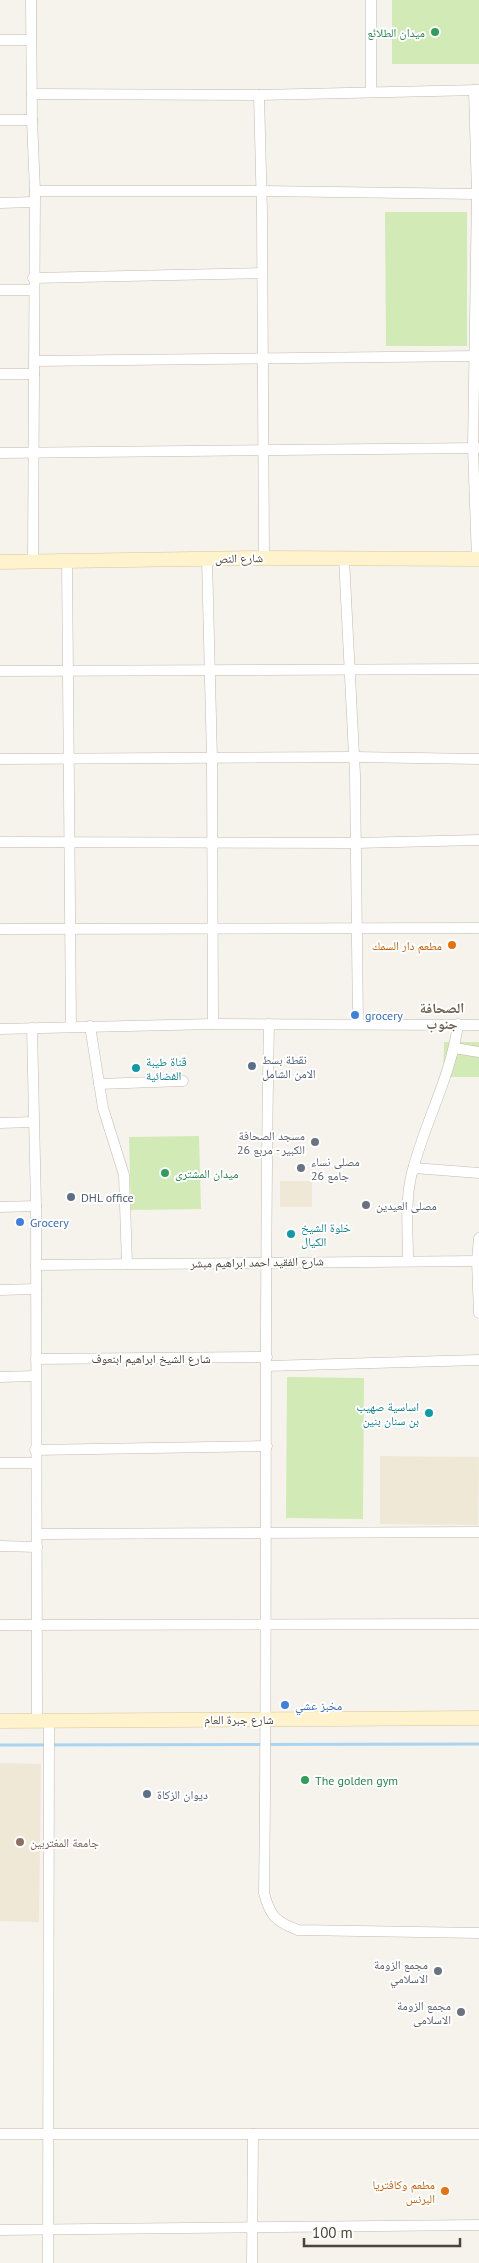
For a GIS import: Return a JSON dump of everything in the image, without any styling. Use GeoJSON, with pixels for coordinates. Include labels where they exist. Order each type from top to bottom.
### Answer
{"type":"FeatureCollection","features":[{"type":"Feature","properties":{"kind":"street"},"geometry":{"type":"LineString","coordinates":[[31,0],[32,120],[35,191],[33,561]]}},
{"type":"Feature","properties":{"kind":"street"},"geometry":{"type":"LineString","coordinates":[[371,0],[371,92]]}},
{"type":"Feature","properties":{"kind":"street"},"geometry":{"type":"LineString","coordinates":[[0,40],[31,40]]}},
{"type":"Feature","properties":{"kind":"street"},"geometry":{"type":"LineString","coordinates":[[32,94],[259,95],[477,90],[476,448],[478,559]]}},
{"type":"Feature","properties":{"kind":"street"},"geometry":{"type":"LineString","coordinates":[[259,95],[262,191],[264,558]]}},
{"type":"Feature","properties":{"kind":"street"},"geometry":{"type":"LineString","coordinates":[[0,120],[32,120]]}},
{"type":"Feature","properties":{"kind":"street"},"geometry":{"type":"LineString","coordinates":[[35,191],[262,191],[477,188]]}},
{"type":"Feature","properties":{"kind":"street"},"geometry":{"type":"LineString","coordinates":[[0,203],[34,202]]}},
{"type":"Feature","properties":{"kind":"street"},"geometry":{"type":"LineString","coordinates":[[34,278],[262,274]]}},
{"type":"Feature","properties":{"kind":"street"},"geometry":{"type":"LineString","coordinates":[[0,290],[34,290]]}},
{"type":"Feature","properties":{"kind":"street"},"geometry":{"type":"LineString","coordinates":[[34,361],[476,356]]}},
{"type":"Feature","properties":{"kind":"street"},"geometry":{"type":"LineString","coordinates":[[0,374],[34,374]]}},
{"type":"Feature","properties":{"kind":"street"},"geometry":{"type":"LineString","coordinates":[[0,453],[476,448]]}},
{"type":"Feature","properties":{"kind":"street","name":"شارع النص"},"geometry":{"type":"LineString","coordinates":[[0,562],[264,558],[478,559]]}},
{"type":"Feature","properties":{"kind":"street"},"geometry":{"type":"LineString","coordinates":[[344,558],[354,757],[358,1024]]}},
{"type":"Feature","properties":{"kind":"street"},"geometry":{"type":"LineString","coordinates":[[207,559],[212,759],[213,1024]]}},
{"type":"Feature","properties":{"kind":"street"},"geometry":{"type":"LineString","coordinates":[[67,560],[71,1026]]}},
{"type":"Feature","properties":{"kind":"street"},"geometry":{"type":"LineString","coordinates":[[0,671],[210,671],[349,668],[479,669]]}},
{"type":"Feature","properties":{"kind":"street"},"geometry":{"type":"LineString","coordinates":[[0,759],[354,757],[479,759]]}},
{"type":"Feature","properties":{"kind":"street"},"geometry":{"type":"LineString","coordinates":[[0,842],[356,843],[479,840]]}},
{"type":"Feature","properties":{"kind":"street"},"geometry":{"type":"LineString","coordinates":[[0,929],[479,928]]}},
{"type":"Feature","properties":{"kind":"street"},"geometry":{"type":"LineString","coordinates":[[0,1029],[213,1024],[479,1025]]}},
{"type":"Feature","properties":{"kind":"street"},"geometry":{"type":"LineString","coordinates":[[268,1024],[264,1893],[268,1910],[281,1923],[298,1930],[479,1933]]}},
{"type":"Feature","properties":{"kind":"street"},"geometry":{"type":"LineString","coordinates":[[408,1261],[410,1186],[429,1119],[455,1048],[458,1024]]}},
{"type":"Feature","properties":{"kind":"street"},"geometry":{"type":"LineString","coordinates":[[90,1026],[105,1113],[124,1175],[127,1264]]}},
{"type":"Feature","properties":{"kind":"street"},"geometry":{"type":"LineString","coordinates":[[32,1028],[36,1206],[35,1463],[37,1626],[43,1720],[48,2263]]}},
{"type":"Feature","properties":{"kind":"street"},"geometry":{"type":"LineString","coordinates":[[455,1048],[479,1052]]}},
{"type":"Feature","properties":{"kind":"street"},"geometry":{"type":"LineString","coordinates":[[99,1084],[184,1081]]}},
{"type":"Feature","properties":{"kind":"street"},"geometry":{"type":"LineString","coordinates":[[0,1123],[33,1122]]}},
{"type":"Feature","properties":{"kind":"street"},"geometry":{"type":"LineString","coordinates":[[414,1168],[479,1173]]}},
{"type":"Feature","properties":{"kind":"street"},"geometry":{"type":"LineString","coordinates":[[0,1207],[36,1206]]}},
{"type":"Feature","properties":{"kind":"street"},"geometry":{"type":"LineString","coordinates":[[479,1238],[479,1313]]}},
{"type":"Feature","properties":{"kind":"street","name":"شارع الفقيد احمد ابراهيم مبشر"},"geometry":{"type":"LineString","coordinates":[[36,1265],[478,1261]]}},
{"type":"Feature","properties":{"kind":"street"},"geometry":{"type":"LineString","coordinates":[[0,1290],[36,1289]]}},
{"type":"Feature","properties":{"kind":"street","name":"شارع الشيخ ابراهيم ابنعوف"},"geometry":{"type":"LineString","coordinates":[[36,1359],[267,1362],[479,1360]]}},
{"type":"Feature","properties":{"kind":"street"},"geometry":{"type":"LineString","coordinates":[[0,1377],[36,1376]]}},
{"type":"Feature","properties":{"kind":"street"},"geometry":{"type":"LineString","coordinates":[[35,1450],[267,1446]]}},
{"type":"Feature","properties":{"kind":"street"},"geometry":{"type":"LineString","coordinates":[[0,1463],[35,1463]]}},
{"type":"Feature","properties":{"kind":"street"},"geometry":{"type":"LineString","coordinates":[[37,1534],[479,1532]]}},
{"type":"Feature","properties":{"kind":"street"},"geometry":{"type":"LineString","coordinates":[[0,1546],[37,1547]]}},
{"type":"Feature","properties":{"kind":"street"},"geometry":{"type":"LineString","coordinates":[[0,1625],[479,1624]]}},
{"type":"Feature","properties":{"kind":"street","name":"شارع جبرة العام"},"geometry":{"type":"LineString","coordinates":[[0,1721],[479,1718]]}},
{"type":"Feature","properties":{"kind":"street"},"geometry":{"type":"LineString","coordinates":[[0,2134],[479,2134]]}},
{"type":"Feature","properties":{"kind":"street"},"geometry":{"type":"LineString","coordinates":[[252,2263],[253,2134]]}},
{"type":"Feature","properties":{"kind":"street"},"geometry":{"type":"LineString","coordinates":[[0,2230],[479,2225]]}},
{"type":"Feature","properties":{"kind":"shaded area"},"geometry":{"type":"Polygon","coordinates":[[[280,1181],[312,1181],[312,1207],[280,1207],[280,1181]]]}},
{"type":"Feature","properties":{"kind":"shaded area"},"geometry":{"type":"Polygon","coordinates":[[[380,1456],[479,1457],[478,1525],[380,1524],[380,1456]]]}},
{"type":"Feature","properties":{"kind":"shaded area","name":"جامعة المغتربين"},"geometry":{"type":"Polygon","coordinates":[[[0,1763],[41,1764],[39,1922],[0,1921],[0,1763]]]}},
{"type":"Feature","properties":{"kind":"green space","name":"ميدان الطلائع"},"geometry":{"type":"Polygon","coordinates":[[[392,0],[479,0],[479,64],[392,64],[392,0]]]}},
{"type":"Feature","properties":{"kind":"green space"},"geometry":{"type":"Polygon","coordinates":[[[385,212],[467,212],[467,346],[386,346],[385,212]]]}},
{"type":"Feature","properties":{"kind":"green space"},"geometry":{"type":"Polygon","coordinates":[[[444,1042],[479,1042],[479,1077],[443,1077],[444,1042]]]}},
{"type":"Feature","properties":{"kind":"green space","name":"ميدان المشترى"},"geometry":{"type":"Polygon","coordinates":[[[199,1136],[201,1209],[131,1210],[129,1137],[199,1136]]]}},
{"type":"Feature","properties":{"kind":"green space"},"geometry":{"type":"Polygon","coordinates":[[[287,1377],[364,1378],[363,1519],[286,1518],[287,1377]]]}},
{"type":"Feature","properties":{"kind":"waterway"},"geometry":{"type":"LineString","coordinates":[[0,1745],[479,1744]]}},
{"type":"Feature","properties":{"kind":"place","name":"ميدان الطلائع"},"geometry":{"type":"Point","coordinates":[435,32]}},
{"type":"Feature","properties":{"kind":"place","name":"مطعم دار السمك"},"geometry":{"type":"Point","coordinates":[452,945]}},
{"type":"Feature","properties":{"kind":"place","name":"grocery"},"geometry":{"type":"Point","coordinates":[355,1015]}},
{"type":"Feature","properties":{"kind":"place","name":"نقطة بسط الامن الشامل"},"geometry":{"type":"Point","coordinates":[252,1066]}},
{"type":"Feature","properties":{"kind":"place","name":"قناة طيبة الفضائية"},"geometry":{"type":"Point","coordinates":[136,1068]}},
{"type":"Feature","properties":{"kind":"place","name":"مسجد الصحافة الكبير - مربع 26"},"geometry":{"type":"Point","coordinates":[315,1142]}},
{"type":"Feature","properties":{"kind":"place","name":"مصلى نساء جامع 26"},"geometry":{"type":"Point","coordinates":[301,1168]}},
{"type":"Feature","properties":{"kind":"place","name":"ميدان المشترى"},"geometry":{"type":"Point","coordinates":[165,1173]}},
{"type":"Feature","properties":{"kind":"place","name":"DHL office"},"geometry":{"type":"Point","coordinates":[71,1197]}},
{"type":"Feature","properties":{"kind":"place","name":"مصلى العيدين"},"geometry":{"type":"Point","coordinates":[366,1205]}},
{"type":"Feature","properties":{"kind":"place","name":"Grocery"},"geometry":{"type":"Point","coordinates":[20,1222]}},
{"type":"Feature","properties":{"kind":"place","name":"خلوة الشيخ الكيال"},"geometry":{"type":"Point","coordinates":[291,1234]}},
{"type":"Feature","properties":{"kind":"place","name":"اساسية صهيب بن سنان بنين"},"geometry":{"type":"Point","coordinates":[429,1413]}},
{"type":"Feature","properties":{"kind":"place","name":"مخبز عشي"},"geometry":{"type":"Point","coordinates":[285,1705]}},
{"type":"Feature","properties":{"kind":"place","name":"The golden gym"},"geometry":{"type":"Point","coordinates":[305,1780]}},
{"type":"Feature","properties":{"kind":"place","name":"ديوان الزكاة"},"geometry":{"type":"Point","coordinates":[147,1794]}},
{"type":"Feature","properties":{"kind":"place","name":"جامعة المغتربين"},"geometry":{"type":"Point","coordinates":[20,1842]}},
{"type":"Feature","properties":{"kind":"place","name":"مجمع الزومة الاسلامي"},"geometry":{"type":"Point","coordinates":[438,1971]}},
{"type":"Feature","properties":{"kind":"place","name":"مجمع الزومة الاسلامى"},"geometry":{"type":"Point","coordinates":[461,2012]}},
{"type":"Feature","properties":{"kind":"place","name":"مطعم وكافتريا البرنس"},"geometry":{"type":"Point","coordinates":[445,2191]}},
{"type":"Feature","properties":{"kind":"district","name":"الصحافة جنوب"},"geometry":{"type":"Point","coordinates":[442,1016]}}]}
